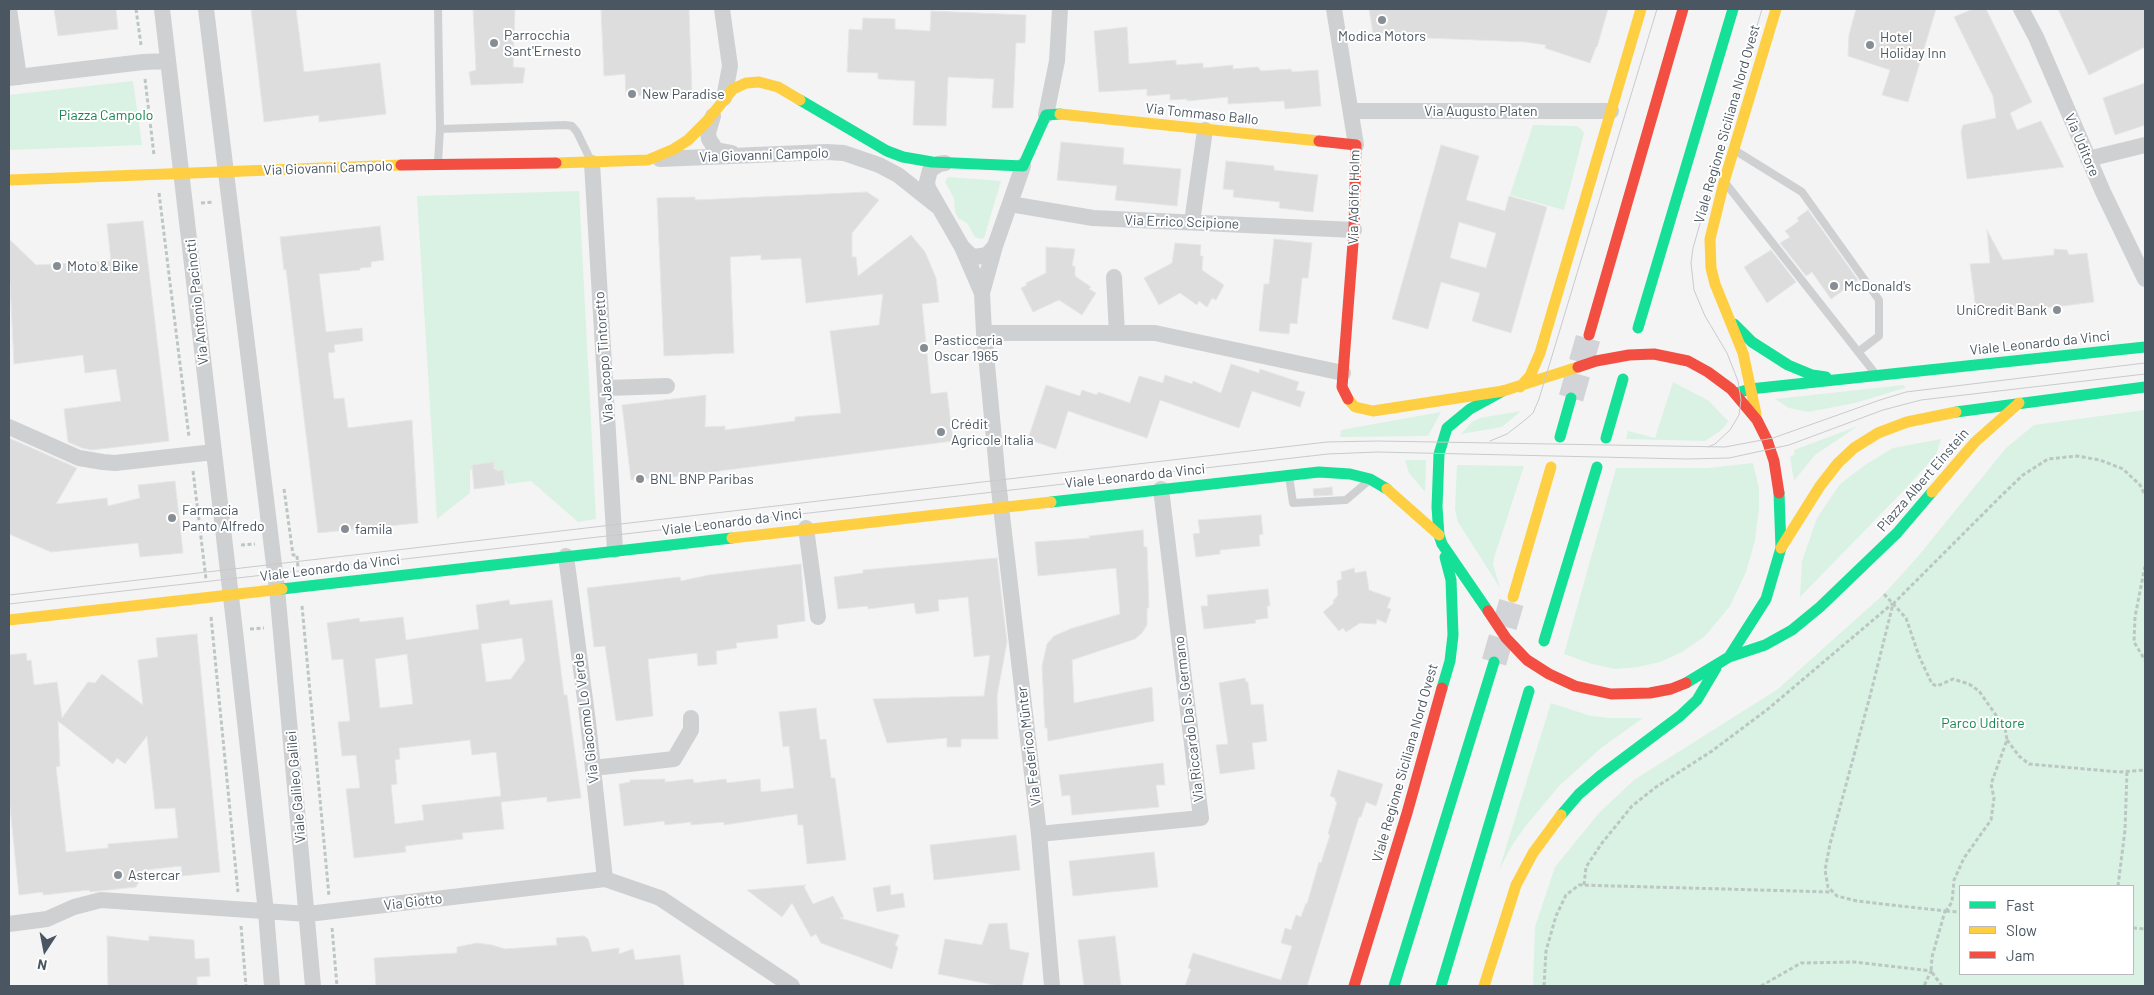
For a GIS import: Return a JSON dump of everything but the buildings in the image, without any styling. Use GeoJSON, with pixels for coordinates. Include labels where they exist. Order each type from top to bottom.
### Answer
{"type":"FeatureCollection","features":[{"type":"Feature","properties":{"kind":"street"},"geometry":{"type":"LineString","coordinates":[[9,9],[14,77],[143,62],[168,61]]}},
{"type":"Feature","properties":{"kind":"street","name":"Via Antonio Pacinotti"},"geometry":{"type":"LineString","coordinates":[[162,9],[230,595]]}},
{"type":"Feature","properties":{"kind":"street"},"geometry":{"type":"LineString","coordinates":[[206,9],[277,589]]}},
{"type":"Feature","properties":{"kind":"street"},"geometry":{"type":"LineString","coordinates":[[722,9],[730,66],[724,98]]}},
{"type":"Feature","properties":{"kind":"street"},"geometry":{"type":"LineString","coordinates":[[982,293],[995,246],[1023,166],[1046,115],[1057,61],[1060,9]]}},
{"type":"Feature","properties":{"kind":"street","name":"Via Adolfo Holm"},"geometry":{"type":"LineString","coordinates":[[1334,9],[1356,145],[1354,230],[1342,380]]}},
{"type":"Feature","properties":{"kind":"street"},"geometry":{"type":"LineString","coordinates":[[1520,386],[1530,376],[1540,353],[1641,9]]}},
{"type":"Feature","properties":{"kind":"street"},"geometry":{"type":"LineString","coordinates":[[1589,335],[1683,9]]}},
{"type":"Feature","properties":{"kind":"street","name":"Viale Regione Siciliana Nord Ovest"},"geometry":{"type":"LineString","coordinates":[[1638,328],[1734,9]]}},
{"type":"Feature","properties":{"kind":"street","name":"Viale Regione Siciliana Nord Ovest"},"geometry":{"type":"LineString","coordinates":[[1757,420],[1743,353],[1715,284],[1710,251],[1713,222],[1776,9]]}},
{"type":"Feature","properties":{"kind":"street","name":"Via Uditore"},"geometry":{"type":"LineString","coordinates":[[2021,9],[2036,37],[2088,159],[2145,280]]}},
{"type":"Feature","properties":{"kind":"street","name":"Via Giovanni Campolo"},"geometry":{"type":"LineString","coordinates":[[648,160],[688,140],[733,89],[746,83],[759,82],[772,84],[883,158]]}},
{"type":"Feature","properties":{"kind":"street","name":"Via Augusto Platen"},"geometry":{"type":"LineString","coordinates":[[1351,111],[1611,110]]}},
{"type":"Feature","properties":{"kind":"street"},"geometry":{"type":"LineString","coordinates":[[714,112],[708,133],[712,145],[722,152],[751,155]]}},
{"type":"Feature","properties":{"kind":"street","name":"Via Tommaso Ballo"},"geometry":{"type":"LineString","coordinates":[[1046,115],[1062,114],[1356,145]]}},
{"type":"Feature","properties":{"kind":"street"},"geometry":{"type":"LineString","coordinates":[[1192,222],[1205,130]]}},
{"type":"Feature","properties":{"kind":"street"},"geometry":{"type":"LineString","coordinates":[[2088,159],[2145,145]]}},
{"type":"Feature","properties":{"kind":"street","name":"Via Giovanni Campolo"},"geometry":{"type":"LineString","coordinates":[[9,180],[438,164],[592,163],[826,152],[883,158]]}},
{"type":"Feature","properties":{"kind":"street"},"geometry":{"type":"LineString","coordinates":[[883,158],[1023,166]]}},
{"type":"Feature","properties":{"kind":"street"},"geometry":{"type":"LineString","coordinates":[[883,158],[898,175],[937,206]]}},
{"type":"Feature","properties":{"kind":"street","name":"Via Jacopo Tintoretto"},"geometry":{"type":"LineString","coordinates":[[592,163],[615,550]]}},
{"type":"Feature","properties":{"kind":"street"},"geometry":{"type":"LineString","coordinates":[[945,163],[934,166],[927,176],[928,188],[962,247],[982,293]]}},
{"type":"Feature","properties":{"kind":"street","name":"Via Errico Scipione"},"geometry":{"type":"LineString","coordinates":[[1010,204],[1093,218],[1354,230]]}},
{"type":"Feature","properties":{"kind":"street"},"geometry":{"type":"LineString","coordinates":[[962,247],[970,255],[981,257],[987,255],[995,246]]}},
{"type":"Feature","properties":{"kind":"street"},"geometry":{"type":"LineString","coordinates":[[1114,277],[1117,333]]}},
{"type":"Feature","properties":{"kind":"street","name":"Via Federico Münter"},"geometry":{"type":"LineString","coordinates":[[982,293],[1000,506],[1039,834],[1052,986]]}},
{"type":"Feature","properties":{"kind":"street"},"geometry":{"type":"LineString","coordinates":[[1726,315],[1752,342],[1788,366],[1812,375],[1847,379]]}},
{"type":"Feature","properties":{"kind":"street"},"geometry":{"type":"LineString","coordinates":[[984,333],[1155,333],[1342,380]]}},
{"type":"Feature","properties":{"kind":"street","name":"Viale Leonardo da Vinci"},"geometry":{"type":"LineString","coordinates":[[1876,376],[2145,347]]}},
{"type":"Feature","properties":{"kind":"street","name":"Piazza Albert Einstein"},"geometry":{"type":"LineString","coordinates":[[1342,380],[1348,401],[1355,407],[1373,411],[1504,390],[1596,361],[1629,355],[1654,354],[1688,361],[1708,372],[1734,393],[1757,420],[1767,440],[1774,462],[1780,502],[1781,548]]}},
{"type":"Feature","properties":{"kind":"street"},"geometry":{"type":"LineString","coordinates":[[1734,393],[1750,389],[1876,376]]}},
{"type":"Feature","properties":{"kind":"street"},"geometry":{"type":"LineString","coordinates":[[1606,438],[1623,379]]}},
{"type":"Feature","properties":{"kind":"street"},"geometry":{"type":"LineString","coordinates":[[606,388],[667,386]]}},
{"type":"Feature","properties":{"kind":"street"},"geometry":{"type":"LineString","coordinates":[[2019,403],[2145,387]]}},
{"type":"Feature","properties":{"kind":"street","name":"Piazza Albert Einstein"},"geometry":{"type":"LineString","coordinates":[[1504,390],[1457,418],[1444,434],[1439,454],[1437,489],[1441,540],[1506,638],[1520,653],[1537,667],[1563,682],[1591,691],[1611,694],[1650,693],[1671,689],[1692,681],[1729,657],[1756,619],[1766,599],[1781,548],[1820,486],[1838,463],[1854,448],[1878,433],[1907,422],[1947,412],[2019,403]]}},
{"type":"Feature","properties":{"kind":"street"},"geometry":{"type":"LineString","coordinates":[[1560,436],[1571,398]]}},
{"type":"Feature","properties":{"kind":"street","name":"Piazza Albert Einstein"},"geometry":{"type":"LineString","coordinates":[[1729,657],[1765,645],[1792,630],[1820,607],[1898,533],[1975,442],[2019,403]]}},
{"type":"Feature","properties":{"kind":"street"},"geometry":{"type":"LineString","coordinates":[[9,427],[79,458],[92,461],[116,463],[214,452]]}},
{"type":"Feature","properties":{"kind":"street"},"geometry":{"type":"LineString","coordinates":[[1513,597],[1551,467]]}},
{"type":"Feature","properties":{"kind":"street"},"geometry":{"type":"LineString","coordinates":[[1544,641],[1596,467]]}},
{"type":"Feature","properties":{"kind":"street","name":"Viale Leonardo da Vinci"},"geometry":{"type":"LineString","coordinates":[[9,620],[1288,474],[1350,474],[1370,480],[1389,490],[1441,540]]}},
{"type":"Feature","properties":{"kind":"street","name":"Via Riccardo Da S. Germano"},"geometry":{"type":"LineString","coordinates":[[1039,834],[1202,818],[1161,488]]}},
{"type":"Feature","properties":{"kind":"street"},"geometry":{"type":"LineString","coordinates":[[806,528],[818,617]]}},
{"type":"Feature","properties":{"kind":"street","name":"Viale Regione Siciliana Nord Ovest"},"geometry":{"type":"LineString","coordinates":[[1354,986],[1407,813],[1450,661],[1453,635],[1453,603],[1451,580],[1441,540]]}},
{"type":"Feature","properties":{"kind":"street","name":"Via Giacomo Lo Verde"},"geometry":{"type":"LineString","coordinates":[[566,556],[605,879]]}},
{"type":"Feature","properties":{"kind":"street","name":"Viale Galileo Galilei"},"geometry":{"type":"LineString","coordinates":[[277,589],[308,914],[313,986]]}},
{"type":"Feature","properties":{"kind":"street"},"geometry":{"type":"LineString","coordinates":[[230,595],[266,912],[272,986]]}},
{"type":"Feature","properties":{"kind":"street"},"geometry":{"type":"LineString","coordinates":[[1394,986],[1494,662]]}},
{"type":"Feature","properties":{"kind":"street"},"geometry":{"type":"LineString","coordinates":[[1484,986],[1516,886],[1533,853],[1586,788],[1697,700],[1716,667]]}},
{"type":"Feature","properties":{"kind":"street"},"geometry":{"type":"LineString","coordinates":[[1441,986],[1529,691]]}},
{"type":"Feature","properties":{"kind":"street"},"geometry":{"type":"LineString","coordinates":[[593,768],[674,759],[690,730],[691,718]]}},
{"type":"Feature","properties":{"kind":"street","name":"Via Giotto"},"geometry":{"type":"LineString","coordinates":[[9,924],[47,919],[74,907],[101,900],[308,914],[605,879],[660,898],[792,986]]}},
{"type":"Feature","properties":{"kind":"lane"},"geometry":{"type":"LineString","coordinates":[[438,9],[440,129],[438,164]]}},
{"type":"Feature","properties":{"kind":"lane"},"geometry":{"type":"LineString","coordinates":[[440,129],[572,126],[577,132],[592,163]]}},
{"type":"Feature","properties":{"kind":"lane"},"geometry":{"type":"LineString","coordinates":[[1734,150],[1802,192],[1879,300],[1879,336],[1858,352]]}},
{"type":"Feature","properties":{"kind":"lane"},"geometry":{"type":"LineString","coordinates":[[1724,182],[1876,376]]}},
{"type":"Feature","properties":{"kind":"lane"},"geometry":{"type":"LineString","coordinates":[[1288,474],[1294,502],[1346,500],[1370,480]]}},
{"type":"Feature","properties":{"kind":"path"},"geometry":{"type":"LineString","coordinates":[[136,9],[141,45]]}},
{"type":"Feature","properties":{"kind":"path"},"geometry":{"type":"LineString","coordinates":[[145,76],[154,154]]}},
{"type":"Feature","properties":{"kind":"path"},"geometry":{"type":"LineString","coordinates":[[160,199],[204,562]]}},
{"type":"Feature","properties":{"kind":"path"},"geometry":{"type":"LineString","coordinates":[[1584,885],[1586,867],[1602,842],[1632,806],[1656,787],[1712,751],[1768,709],[1893,604],[2023,475],[2048,459],[2077,456],[2100,460],[2123,469],[2140,485],[2145,495]]}},
{"type":"Feature","properties":{"kind":"path"},"geometry":{"type":"LineString","coordinates":[[2145,566],[2136,616],[2134,642],[2145,660]]}},
{"type":"Feature","properties":{"kind":"path"},"geometry":{"type":"LineString","coordinates":[[1884,594],[1906,618],[1919,656],[1932,684],[1937,686],[1953,679],[1969,684],[1979,691],[2005,728],[2007,740],[2019,756],[2029,764],[2128,771],[2145,770]]}},
{"type":"Feature","properties":{"kind":"path"},"geometry":{"type":"LineString","coordinates":[[302,602],[327,880]]}},
{"type":"Feature","properties":{"kind":"path"},"geometry":{"type":"LineString","coordinates":[[1893,604],[1830,844],[1825,870],[1828,887],[1837,896],[1858,901],[1959,912]]}},
{"type":"Feature","properties":{"kind":"path"},"geometry":{"type":"LineString","coordinates":[[210,612],[238,895]]}},
{"type":"Feature","properties":{"kind":"path"},"geometry":{"type":"LineString","coordinates":[[212,633],[304,624]]}},
{"type":"Feature","properties":{"kind":"path"},"geometry":{"type":"LineString","coordinates":[[1924,986],[1931,970],[1932,956],[1945,911],[1952,902],[1954,880],[1964,858],[1991,820],[1994,798],[1991,784],[2007,740]]}},
{"type":"Feature","properties":{"kind":"path"},"geometry":{"type":"LineString","coordinates":[[2118,885],[2125,830],[2128,771]]}},
{"type":"Feature","properties":{"kind":"path"},"geometry":{"type":"LineString","coordinates":[[304,877],[327,875]]}},
{"type":"Feature","properties":{"kind":"path"},"geometry":{"type":"LineString","coordinates":[[237,881],[262,879]]}},
{"type":"Feature","properties":{"kind":"path"},"geometry":{"type":"LineString","coordinates":[[1544,986],[1546,951],[1556,916],[1566,895],[1578,885],[1832,892]]}},
{"type":"Feature","properties":{"kind":"path"},"geometry":{"type":"LineString","coordinates":[[240,918],[246,986]]}},
{"type":"Feature","properties":{"kind":"path"},"geometry":{"type":"LineString","coordinates":[[333,940],[337,986]]}},
{"type":"Feature","properties":{"kind":"path"},"geometry":{"type":"LineString","coordinates":[[1761,986],[1801,963],[1854,962],[1931,970],[1942,986]]}},
{"type":"Feature","properties":{"kind":"green space","name":"Piazza Campolo"},"geometry":{"type":"Polygon","coordinates":[[[133,81],[142,145],[9,150],[9,95],[133,81]]]}},
{"type":"Feature","properties":{"kind":"green space"},"geometry":{"type":"Polygon","coordinates":[[[1533,125],[1576,126],[1584,133],[1564,210],[1510,195],[1533,125]]]}},
{"type":"Feature","properties":{"kind":"green space"},"geometry":{"type":"Polygon","coordinates":[[[948,177],[1001,181],[984,238],[975,237],[967,223],[958,218],[955,212],[954,198],[945,182],[948,177]]]}},
{"type":"Feature","properties":{"kind":"green space"},"geometry":{"type":"Polygon","coordinates":[[[579,191],[596,519],[578,522],[531,481],[508,484],[496,468],[470,470],[470,493],[437,519],[417,196],[579,191]]]}},
{"type":"Feature","properties":{"kind":"green space"},"geometry":{"type":"Polygon","coordinates":[[[1673,382],[1709,401],[1728,421],[1726,425],[1705,441],[1626,439],[1628,431],[1655,438],[1673,382]]]}},
{"type":"Feature","properties":{"kind":"green space"},"geometry":{"type":"Polygon","coordinates":[[[1904,385],[1905,388],[1855,403],[1808,412],[1789,408],[1775,399],[1904,385]]]}},
{"type":"Feature","properties":{"kind":"green space","name":"Parco Uditore"},"geometry":{"type":"Polygon","coordinates":[[[2145,410],[2145,986],[1533,986],[1535,927],[1555,867],[1599,813],[1634,780],[1778,689],[1884,594],[1920,554],[2006,448],[2034,425],[2145,410]]]}},
{"type":"Feature","properties":{"kind":"green space"},"geometry":{"type":"Polygon","coordinates":[[[1521,411],[1502,427],[1461,434],[1472,422],[1480,418],[1521,411]]]}},
{"type":"Feature","properties":{"kind":"green space"},"geometry":{"type":"Polygon","coordinates":[[[1441,412],[1428,436],[1340,437],[1341,430],[1441,412]]]}},
{"type":"Feature","properties":{"kind":"green space"},"geometry":{"type":"Polygon","coordinates":[[[1858,426],[1815,455],[1794,481],[1790,457],[1794,455],[1794,450],[1858,426]]]}},
{"type":"Feature","properties":{"kind":"green space"},"geometry":{"type":"Polygon","coordinates":[[[1941,439],[1936,455],[1800,597],[1802,561],[1817,518],[1840,484],[1865,465],[1893,448],[1941,439]]]}},
{"type":"Feature","properties":{"kind":"green space"},"geometry":{"type":"Polygon","coordinates":[[[1405,460],[1426,460],[1425,492],[1409,473],[1405,460]]]}},
{"type":"Feature","properties":{"kind":"green space"},"geometry":{"type":"Polygon","coordinates":[[[1753,463],[1759,488],[1759,508],[1755,540],[1746,572],[1730,606],[1705,636],[1682,652],[1660,662],[1638,667],[1615,669],[1592,664],[1564,654],[1616,468],[1708,468],[1753,463]]]}},
{"type":"Feature","properties":{"kind":"green space"},"geometry":{"type":"Polygon","coordinates":[[[1457,465],[1524,466],[1494,558],[1493,564],[1500,588],[1458,522],[1455,509],[1457,465]]]}},
{"type":"Feature","properties":{"kind":"green space"},"geometry":{"type":"Polygon","coordinates":[[[1551,703],[1591,716],[1643,718],[1601,748],[1560,785],[1524,828],[1499,870],[1551,703]]]}},
{"type":"Feature","properties":{"kind":"tunnel"},"geometry":{"type":"LineString","coordinates":[[1571,398],[1589,335]]}},
{"type":"Feature","properties":{"kind":"tunnel"},"geometry":{"type":"LineString","coordinates":[[1494,662],[1513,597]]}},
{"type":"Feature","properties":{"kind":"tram line"},"geometry":{"type":"LineString","coordinates":[[1490,441],[1507,434],[1525,420],[1533,413],[1539,399],[1657,9]]}},
{"type":"Feature","properties":{"kind":"tram line"},"geometry":{"type":"LineString","coordinates":[[1708,447],[1715,444],[1730,430],[1739,415],[1741,400],[1738,381],[1727,353],[1705,316],[1694,290],[1691,263],[1693,248],[1762,9]]}},
{"type":"Feature","properties":{"kind":"tram line"},"geometry":{"type":"LineString","coordinates":[[9,595],[1327,442],[1377,441],[1725,447],[1773,438],[1906,392],[2145,363]]}},
{"type":"Feature","properties":{"kind":"tram line"},"geometry":{"type":"LineString","coordinates":[[9,604],[1328,454],[1377,452],[1687,459],[1729,458],[1789,445],[1883,410],[1921,400],[2145,374]]}},
{"type":"Feature","properties":{"kind":"traffic: fast"},"geometry":{"type":"LineString","coordinates":[[1638,328],[1733,9]]}},
{"type":"Feature","properties":{"kind":"traffic: fast"},"geometry":{"type":"LineString","coordinates":[[800,100],[887,151],[903,157],[932,162],[1023,166],[1046,115],[1060,114]]}},
{"type":"Feature","properties":{"kind":"traffic: fast"},"geometry":{"type":"LineString","coordinates":[[1734,324],[1752,342],[1788,365],[1812,375],[1826,377]]}},
{"type":"Feature","properties":{"kind":"traffic: fast"},"geometry":{"type":"LineString","coordinates":[[1737,393],[1750,389],[2145,347]]}},
{"type":"Feature","properties":{"kind":"traffic: fast"},"geometry":{"type":"LineString","coordinates":[[1606,438],[1623,379]]}},
{"type":"Feature","properties":{"kind":"traffic: fast"},"geometry":{"type":"LineString","coordinates":[[1956,412],[2145,387]]}},
{"type":"Feature","properties":{"kind":"traffic: fast"},"geometry":{"type":"LineString","coordinates":[[1488,611],[1442,544],[1439,535],[1437,507],[1439,454],[1447,428],[1470,409],[1503,391]]}},
{"type":"Feature","properties":{"kind":"traffic: fast"},"geometry":{"type":"LineString","coordinates":[[1560,437],[1571,398]]}},
{"type":"Feature","properties":{"kind":"traffic: fast"},"geometry":{"type":"LineString","coordinates":[[1544,641],[1597,467]]}},
{"type":"Feature","properties":{"kind":"traffic: fast"},"geometry":{"type":"LineString","coordinates":[[1051,502],[1319,472],[1350,474],[1370,479],[1387,489]]}},
{"type":"Feature","properties":{"kind":"traffic: fast"},"geometry":{"type":"LineString","coordinates":[[1729,657],[1765,645],[1792,630],[1820,607],[1897,533],[1932,492]]}},
{"type":"Feature","properties":{"kind":"traffic: fast"},"geometry":{"type":"LineString","coordinates":[[1686,683],[1729,657],[1766,599],[1781,548],[1779,493]]}},
{"type":"Feature","properties":{"kind":"traffic: fast"},"geometry":{"type":"LineString","coordinates":[[282,589],[732,538]]}},
{"type":"Feature","properties":{"kind":"traffic: fast"},"geometry":{"type":"LineString","coordinates":[[1442,688],[1450,661],[1453,635],[1451,580],[1445,557]]}},
{"type":"Feature","properties":{"kind":"traffic: fast"},"geometry":{"type":"LineString","coordinates":[[1394,986],[1494,662]]}},
{"type":"Feature","properties":{"kind":"traffic: fast"},"geometry":{"type":"LineString","coordinates":[[1561,815],[1579,794],[1600,776],[1680,716],[1697,700],[1716,668]]}},
{"type":"Feature","properties":{"kind":"traffic: fast"},"geometry":{"type":"LineString","coordinates":[[1441,986],[1529,691]]}},
{"type":"Feature","properties":{"kind":"traffic: slow"},"geometry":{"type":"LineString","coordinates":[[1520,387],[1530,376],[1540,353],[1641,9]]}},
{"type":"Feature","properties":{"kind":"traffic: slow"},"geometry":{"type":"LineString","coordinates":[[1756,414],[1743,353],[1715,284],[1711,268],[1710,239],[1724,182],[1776,9]]}},
{"type":"Feature","properties":{"kind":"traffic: slow"},"geometry":{"type":"LineString","coordinates":[[556,163],[648,160],[674,149],[688,140],[707,121],[733,89],[746,83],[759,82],[778,87],[800,100]]}},
{"type":"Feature","properties":{"kind":"traffic: slow"},"geometry":{"type":"LineString","coordinates":[[1060,114],[1319,141]]}},
{"type":"Feature","properties":{"kind":"traffic: slow"},"geometry":{"type":"LineString","coordinates":[[9,180],[401,165]]}},
{"type":"Feature","properties":{"kind":"traffic: slow"},"geometry":{"type":"LineString","coordinates":[[1348,399],[1355,407],[1373,411],[1503,391],[1578,367]]}},
{"type":"Feature","properties":{"kind":"traffic: slow"},"geometry":{"type":"LineString","coordinates":[[1932,492],[1975,442],[2019,403]]}},
{"type":"Feature","properties":{"kind":"traffic: slow"},"geometry":{"type":"LineString","coordinates":[[1781,548],[1820,486],[1838,463],[1854,448],[1878,433],[1907,422],[1956,412]]}},
{"type":"Feature","properties":{"kind":"traffic: slow"},"geometry":{"type":"LineString","coordinates":[[1513,597],[1551,467]]}},
{"type":"Feature","properties":{"kind":"traffic: slow"},"geometry":{"type":"LineString","coordinates":[[1387,489],[1439,535]]}},
{"type":"Feature","properties":{"kind":"traffic: slow"},"geometry":{"type":"LineString","coordinates":[[732,538],[1051,502]]}},
{"type":"Feature","properties":{"kind":"traffic: slow"},"geometry":{"type":"LineString","coordinates":[[9,620],[282,589]]}},
{"type":"Feature","properties":{"kind":"traffic: slow"},"geometry":{"type":"LineString","coordinates":[[1484,986],[1516,885],[1533,853],[1561,815]]}},
{"type":"Feature","properties":{"kind":"traffic: jam"},"geometry":{"type":"LineString","coordinates":[[1589,335],[1683,9]]}},
{"type":"Feature","properties":{"kind":"traffic: jam"},"geometry":{"type":"LineString","coordinates":[[1319,141],[1356,145],[1354,230],[1342,387],[1348,399]]}},
{"type":"Feature","properties":{"kind":"traffic: jam"},"geometry":{"type":"LineString","coordinates":[[401,165],[556,163]]}},
{"type":"Feature","properties":{"kind":"traffic: jam"},"geometry":{"type":"LineString","coordinates":[[1578,367],[1596,361],[1629,355],[1654,354],[1688,361],[1708,372],[1731,389],[1757,420],[1767,440],[1774,461],[1779,493]]}},
{"type":"Feature","properties":{"kind":"traffic: jam"},"geometry":{"type":"LineString","coordinates":[[1488,611],[1506,638],[1527,660],[1549,674],[1575,686],[1611,694],[1650,693],[1671,689],[1686,683]]}},
{"type":"Feature","properties":{"kind":"traffic: jam"},"geometry":{"type":"LineString","coordinates":[[1354,986],[1407,813],[1442,688]]}},
{"type":"Feature","properties":{"kind":"place","name":"Modica Motors"},"geometry":{"type":"Point","coordinates":[1382,20]}},
{"type":"Feature","properties":{"kind":"place","name":"Parrocchia Sant'Ernesto"},"geometry":{"type":"Point","coordinates":[494,43]}},
{"type":"Feature","properties":{"kind":"place","name":"Hotel Holiday Inn"},"geometry":{"type":"Point","coordinates":[1870,45]}},
{"type":"Feature","properties":{"kind":"place","name":"New Paradise"},"geometry":{"type":"Point","coordinates":[632,94]}},
{"type":"Feature","properties":{"kind":"place","name":"Moto & Bike"},"geometry":{"type":"Point","coordinates":[57,266]}},
{"type":"Feature","properties":{"kind":"place","name":"McDonald's"},"geometry":{"type":"Point","coordinates":[1834,286]}},
{"type":"Feature","properties":{"kind":"place","name":"UniCredit Bank"},"geometry":{"type":"Point","coordinates":[2057,310]}},
{"type":"Feature","properties":{"kind":"place","name":"Pasticceria Oscar 1965"},"geometry":{"type":"Point","coordinates":[924,348]}},
{"type":"Feature","properties":{"kind":"place","name":"Crédit Agricole Italia"},"geometry":{"type":"Point","coordinates":[941,432]}},
{"type":"Feature","properties":{"kind":"place","name":"BNL BNP Paribas"},"geometry":{"type":"Point","coordinates":[640,479]}},
{"type":"Feature","properties":{"kind":"place","name":"Farmacia Panto Alfredo"},"geometry":{"type":"Point","coordinates":[172,518]}},
{"type":"Feature","properties":{"kind":"place","name":"famila"},"geometry":{"type":"Point","coordinates":[345,529]}},
{"type":"Feature","properties":{"kind":"place","name":"Astercar"},"geometry":{"type":"Point","coordinates":[118,875]}}]}
